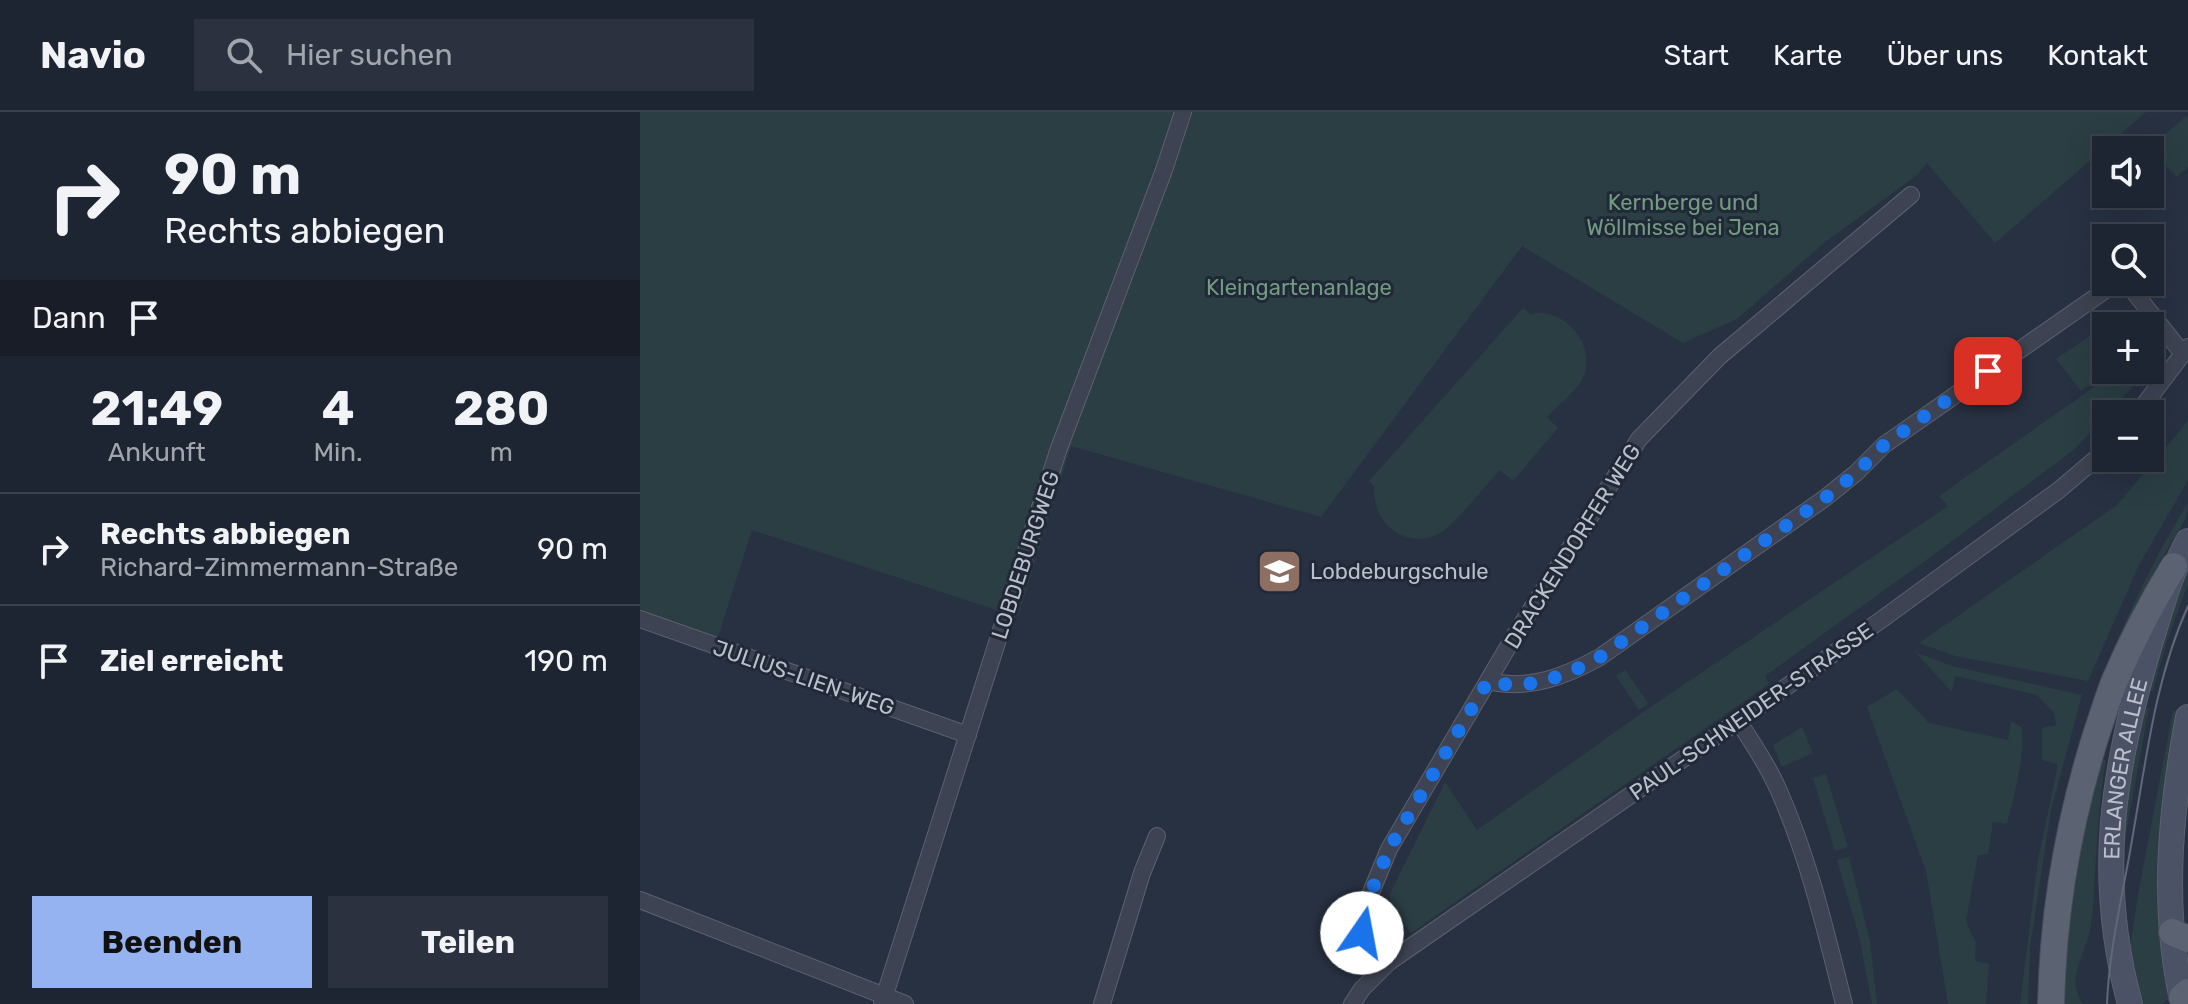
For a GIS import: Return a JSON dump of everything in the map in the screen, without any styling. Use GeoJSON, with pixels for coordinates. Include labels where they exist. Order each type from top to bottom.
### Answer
{"type":"FeatureCollection","features":[{"type":"Feature","properties":{"kind":"main road","name":"ERLANGER ALLEE"},"geometry":{"type":"LineString","coordinates":[[2130,1004],[2115,934],[2112,899],[2110,837],[2113,804],[2138,686],[2174,566],[2188,541]]}},
{"type":"Feature","properties":{"kind":"main road"},"geometry":{"type":"LineString","coordinates":[[2051,1004],[2057,916],[2081,788],[2114,682],[2151,604],[2174,566]]}},
{"type":"Feature","properties":{"kind":"main road"},"geometry":{"type":"LineString","coordinates":[[2182,999],[2180,936],[2170,867],[2174,794],[2188,717]]}},
{"type":"Feature","properties":{"kind":"street","name":"LOBDEBURGWEG"},"geometry":{"type":"LineString","coordinates":[[883,1000],[1058,451],[1183,112]]}},
{"type":"Feature","properties":{"kind":"street","name":"DRACKENDORFER WEG"},"geometry":{"type":"LineString","coordinates":[[1389,962],[1362,933],[1360,919],[1389,849],[1560,562],[1639,439],[1720,356],[1911,195]]}},
{"type":"Feature","properties":{"kind":"street"},"geometry":{"type":"LineString","coordinates":[[1488,681],[1504,685],[1533,684],[1573,672],[1600,657],[1825,498],[1884,445],[2097,296]]}},
{"type":"Feature","properties":{"kind":"street"},"geometry":{"type":"LineString","coordinates":[[2138,296],[2185,351],[2148,400]]}},
{"type":"Feature","properties":{"kind":"street","name":"PAUL-SCHNEIDER-STRASSE"},"geometry":{"type":"LineString","coordinates":[[1389,962],[1738,721],[2059,490],[2092,462]]}},
{"type":"Feature","properties":{"kind":"street","name":"JULIUS-LIEN-WEG"},"geometry":{"type":"LineString","coordinates":[[640,619],[968,735]]}},
{"type":"Feature","properties":{"kind":"street"},"geometry":{"type":"LineString","coordinates":[[1738,721],[1778,789],[1808,866],[1844,1004]]}},
{"type":"Feature","properties":{"kind":"street"},"geometry":{"type":"LineString","coordinates":[[1102,1004],[1142,873],[1157,836]]}},
{"type":"Feature","properties":{"kind":"street"},"geometry":{"type":"LineString","coordinates":[[640,900],[883,1000],[905,1004]]}},
{"type":"Feature","properties":{"kind":"street"},"geometry":{"type":"LineString","coordinates":[[1352,1004],[1362,989],[1389,962]]}},
{"type":"Feature","properties":{"kind":"green space"},"geometry":{"type":"Polygon","coordinates":[[[640,112],[2146,112],[2118,136],[2092,136],[2092,159],[1995,243],[1927,163],[1917,175],[1824,243],[1737,319],[1683,343],[1522,246],[1321,517],[1071,446],[1018,617],[752,530],[717,640],[640,610],[640,112]]]}},
{"type":"Feature","properties":{"kind":"green space"},"geometry":{"type":"Polygon","coordinates":[[[2186,116],[2188,167],[2176,177],[2164,164],[2164,136],[2186,116]]]}},
{"type":"Feature","properties":{"kind":"green space"},"geometry":{"type":"Polygon","coordinates":[[[1523,308],[1531,314],[1556,316],[1567,323],[1576,332],[1586,355],[1582,380],[1547,417],[1558,428],[1513,481],[1500,470],[1440,533],[1422,539],[1398,533],[1380,516],[1374,486],[1369,481],[1523,308]]]}},
{"type":"Feature","properties":{"kind":"green space"},"geometry":{"type":"Polygon","coordinates":[[[2092,334],[2092,383],[2081,391],[2056,359],[2092,334]]]}},
{"type":"Feature","properties":{"kind":"green space"},"geometry":{"type":"Polygon","coordinates":[[[2098,384],[2135,384],[2120,400],[2092,400],[2092,431],[2076,448],[1765,676],[1769,684],[1411,933],[1391,906],[1389,896],[1445,782],[1477,830],[1652,706],[1948,506],[1939,496],[2098,384]]]}},
{"type":"Feature","properties":{"kind":"green space"},"geometry":{"type":"Polygon","coordinates":[[[2188,421],[2188,480],[2139,565],[2088,681],[1955,656],[1919,643],[2117,505],[2145,472],[2164,472],[2164,449],[2188,421]]]}},
{"type":"Feature","properties":{"kind":"green space"},"geometry":{"type":"Polygon","coordinates":[[[2188,503],[2181,527],[2158,565],[2111,668],[2106,666],[2144,583],[2188,503]]]}},
{"type":"Feature","properties":{"kind":"green space"},"geometry":{"type":"Polygon","coordinates":[[[2188,569],[2188,584],[2153,691],[2144,690],[2188,569]]]}},
{"type":"Feature","properties":{"kind":"green space"},"geometry":{"type":"Polygon","coordinates":[[[1915,652],[1952,666],[2082,695],[2051,810],[2030,948],[2028,1004],[2020,1004],[2038,860],[2058,764],[2042,760],[2042,728],[2056,725],[2054,713],[2037,695],[1955,676],[1952,692],[1915,652]]]}},
{"type":"Feature","properties":{"kind":"green space"},"geometry":{"type":"Polygon","coordinates":[[[1625,670],[1649,704],[1639,710],[1616,676],[1625,670]]]}},
{"type":"Feature","properties":{"kind":"green space"},"geometry":{"type":"Polygon","coordinates":[[[1897,689],[1929,723],[2008,740],[2011,721],[2021,727],[2021,761],[2007,824],[1993,822],[1988,854],[1978,855],[1966,921],[1976,943],[1975,961],[1989,964],[1986,1004],[1948,1004],[1926,871],[1867,707],[1897,689]]]}},
{"type":"Feature","properties":{"kind":"green space"},"geometry":{"type":"Polygon","coordinates":[[[2141,707],[2149,708],[2123,850],[2119,817],[2141,707]]]}},
{"type":"Feature","properties":{"kind":"green space"},"geometry":{"type":"Polygon","coordinates":[[[2173,710],[2178,711],[2168,760],[2159,859],[2170,997],[2163,1004],[2138,1004],[2128,961],[2173,710]]]}},
{"type":"Feature","properties":{"kind":"green space"},"geometry":{"type":"Polygon","coordinates":[[[1802,727],[1813,753],[1782,767],[1773,745],[1802,727]]]}},
{"type":"Feature","properties":{"kind":"green space"},"geometry":{"type":"Polygon","coordinates":[[[2100,759],[2106,760],[2093,910],[2076,978],[2078,995],[2083,1004],[2061,1004],[2074,870],[2100,759]]]}},
{"type":"Feature","properties":{"kind":"green space"},"geometry":{"type":"Polygon","coordinates":[[[1826,774],[1848,847],[1835,851],[1813,778],[1826,774]]]}},
{"type":"Feature","properties":{"kind":"green space"},"geometry":{"type":"Polygon","coordinates":[[[1849,857],[1870,942],[1877,1004],[1872,1004],[1859,936],[1837,860],[1849,857]]]}},
{"type":"Feature","properties":{"kind":"tram line"},"geometry":{"type":"LineString","coordinates":[[2107,1004],[2113,942],[2159,691],[2188,606]]}},
{"type":"Feature","properties":{"kind":"place","name":"Lobdeburgschule"},"geometry":{"type":"Point","coordinates":[1279,571]}},
{"type":"Feature","properties":{"kind":"route"},"geometry":{"type":"LineString","coordinates":[[1362,933],[1360,919],[1389,849],[1488,681],[1504,685],[1533,684],[1573,672],[1600,657],[1825,498],[1884,445],[1988,371]]}},
{"type":"Feature","properties":{"kind":"park label","name":"Kernberge und Wöllmisse bei Jena"},"geometry":{"type":"Point","coordinates":[1683,214]}},
{"type":"Feature","properties":{"kind":"park label","name":"Kleingartenanlage"},"geometry":{"type":"Point","coordinates":[1299,287]}}]}
